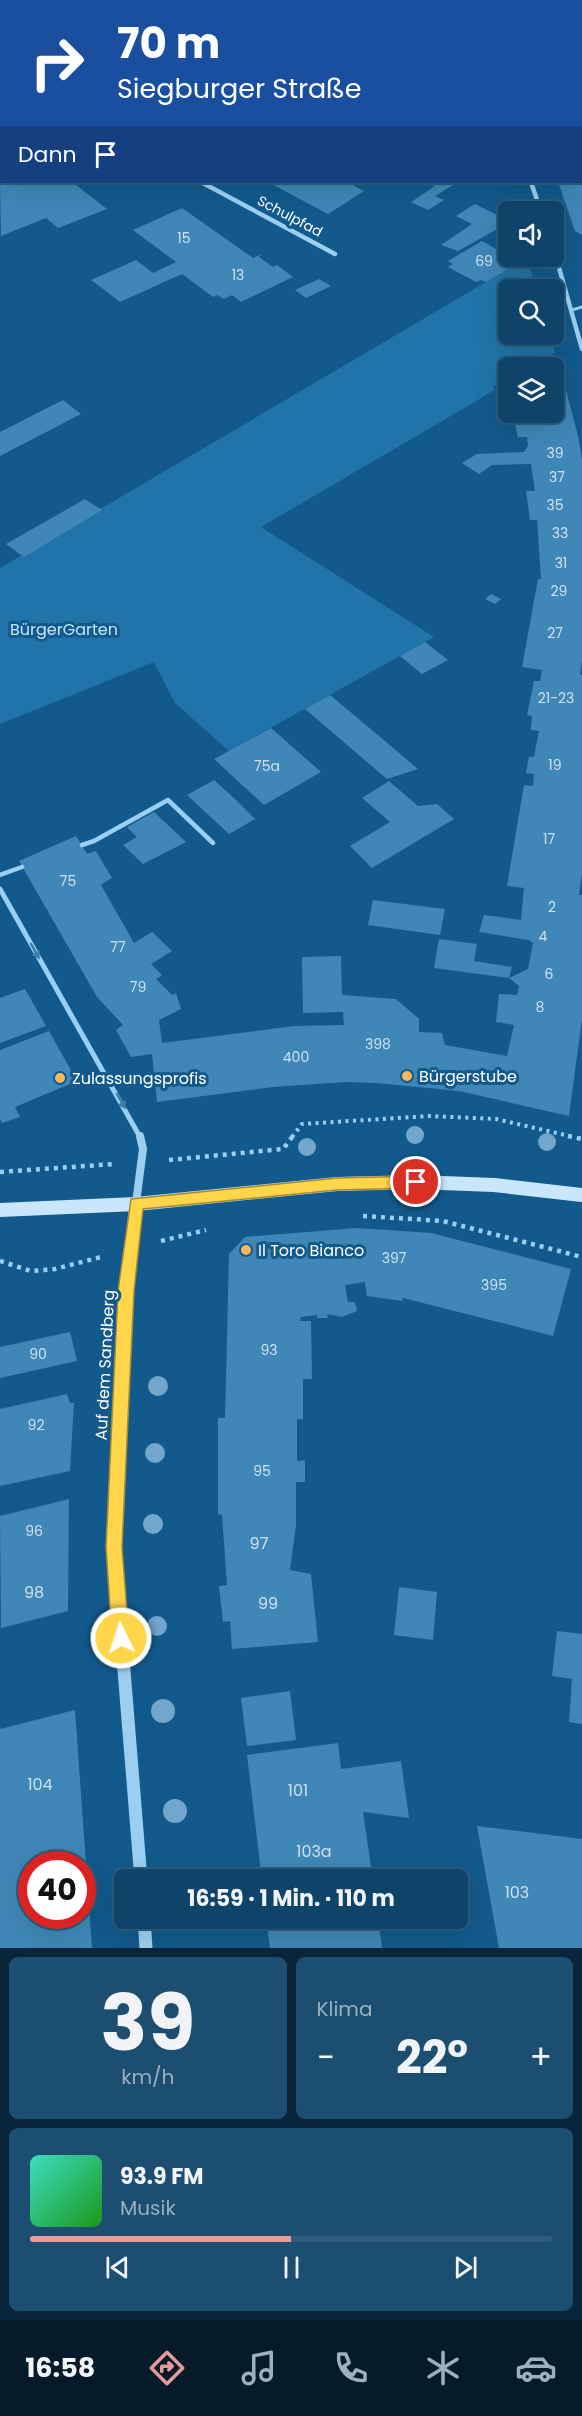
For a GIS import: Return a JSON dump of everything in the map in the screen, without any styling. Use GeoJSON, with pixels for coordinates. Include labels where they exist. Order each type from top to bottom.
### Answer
{"type":"FeatureCollection","features":[{"type":"Feature","properties":{"kind":"main road"},"geometry":{"type":"LineString","coordinates":[[0,1210],[136,1204],[337,1184],[416,1182],[494,1185],[582,1195]]}},
{"type":"Feature","properties":{"kind":"street","name":"Schulpfad"},"geometry":{"type":"LineString","coordinates":[[203,183],[335,254]]}},
{"type":"Feature","properties":{"kind":"street"},"geometry":{"type":"LineString","coordinates":[[531,183],[537,201]]}},
{"type":"Feature","properties":{"kind":"street"},"geometry":{"type":"LineString","coordinates":[[559,267],[582,349]]}},
{"type":"Feature","properties":{"kind":"street","name":"Auf dem Sandberg"},"geometry":{"type":"LineString","coordinates":[[0,889],[140,1135],[143,1149],[126,1291],[114,1547],[140,1869]]}},
{"type":"Feature","properties":{"kind":"street"},"geometry":{"type":"LineString","coordinates":[[145,1929],[147,1948]]}},
{"type":"Feature","properties":{"kind":"lane"},"geometry":{"type":"LineString","coordinates":[[572,310],[582,307]]}},
{"type":"Feature","properties":{"kind":"lane"},"geometry":{"type":"LineString","coordinates":[[82,845],[94,841],[168,800],[213,843]]}},
{"type":"Feature","properties":{"kind":"lane"},"geometry":{"type":"LineString","coordinates":[[0,875],[22,867]]}},
{"type":"Feature","properties":{"kind":"path"},"geometry":{"type":"LineString","coordinates":[[283,1149],[302,1124],[430,1116],[496,1119],[582,1139]]}},
{"type":"Feature","properties":{"kind":"path"},"geometry":{"type":"LineString","coordinates":[[356,1216],[443,1221],[582,1257]]}},
{"type":"Feature","properties":{"kind":"path"},"geometry":{"type":"LineString","coordinates":[[168,1239],[213,1229]]}},
{"type":"Feature","properties":{"kind":"path"},"geometry":{"type":"LineString","coordinates":[[0,1261],[31,1271],[55,1269],[80,1262]]}},
{"type":"Feature","properties":{"kind":"green space","name":"BürgerGarten"},"geometry":{"type":"Polygon","coordinates":[[[512,267],[530,267],[533,279],[498,279],[498,345],[552,345],[555,353],[546,357],[498,357],[498,384],[493,387],[495,390],[261,527],[434,637],[229,751],[175,703],[154,662],[0,724],[0,568],[512,267]]]}},
{"type":"Feature","properties":{"kind":"building"},"geometry":{"type":"Polygon","coordinates":[[[0,183],[73,183],[107,209],[58,228],[46,218],[1,236],[0,183]]]}},
{"type":"Feature","properties":{"kind":"building"},"geometry":{"type":"Polygon","coordinates":[[[270,183],[349,183],[364,191],[328,214],[270,183]]]}},
{"type":"Feature","properties":{"kind":"building"},"geometry":{"type":"Polygon","coordinates":[[[456,183],[435,196],[444,200],[428,210],[411,202],[435,186],[431,185],[456,183]]]}},
{"type":"Feature","properties":{"kind":"building"},"geometry":{"type":"Polygon","coordinates":[[[558,183],[582,183],[582,235],[575,231],[558,183]]]}},
{"type":"Feature","properties":{"kind":"building"},"geometry":{"type":"Polygon","coordinates":[[[475,204],[498,215],[498,229],[458,251],[441,245],[472,224],[456,216],[475,204]]]}},
{"type":"Feature","properties":{"kind":"building"},"geometry":{"type":"Polygon","coordinates":[[[182,208],[253,258],[262,254],[259,257],[273,267],[277,265],[293,277],[241,302],[232,295],[224,299],[217,295],[213,297],[182,274],[120,302],[91,280],[136,260],[153,273],[176,262],[133,230],[182,208]]]}},
{"type":"Feature","properties":{"kind":"building"},"geometry":{"type":"Polygon","coordinates":[[[482,241],[498,250],[498,267],[512,267],[486,282],[481,280],[476,282],[448,267],[453,264],[448,261],[482,241]]]}},
{"type":"Feature","properties":{"kind":"building"},"geometry":{"type":"Polygon","coordinates":[[[319,279],[331,286],[306,298],[295,290],[319,279]]]}},
{"type":"Feature","properties":{"kind":"building"},"geometry":{"type":"Polygon","coordinates":[[[564,383],[582,460],[582,661],[580,674],[582,675],[582,873],[579,895],[582,895],[582,1019],[569,1116],[459,1091],[377,1083],[346,1082],[273,1087],[157,1102],[152,1054],[131,1057],[116,1030],[123,1025],[97,997],[19,861],[76,836],[87,854],[96,851],[112,878],[101,885],[134,943],[152,932],[172,951],[151,964],[162,975],[156,979],[172,995],[176,993],[181,1009],[159,1020],[162,1043],[294,1026],[344,1025],[343,1012],[303,1013],[302,957],[341,956],[342,995],[396,999],[419,1019],[419,1032],[442,1033],[445,1045],[507,1056],[514,1025],[496,1022],[499,994],[517,995],[519,986],[509,978],[528,969],[533,943],[529,940],[479,932],[484,915],[521,920],[524,888],[507,886],[524,785],[533,786],[534,774],[526,773],[529,757],[534,757],[539,731],[531,730],[532,716],[527,715],[534,681],[540,681],[542,670],[522,667],[538,579],[541,579],[537,520],[530,520],[526,491],[535,491],[531,464],[492,465],[479,474],[462,463],[477,454],[524,452],[528,446],[527,437],[518,437],[515,423],[564,423],[564,383]]]}},
{"type":"Feature","properties":{"kind":"building"},"geometry":{"type":"Polygon","coordinates":[[[63,400],[81,414],[0,456],[0,432],[63,400]]]}},
{"type":"Feature","properties":{"kind":"building"},"geometry":{"type":"Polygon","coordinates":[[[85,499],[102,510],[24,557],[6,544],[85,499]]]}},
{"type":"Feature","properties":{"kind":"building"},"geometry":{"type":"Polygon","coordinates":[[[491,594],[501,599],[495,604],[485,599],[491,594]]]}},
{"type":"Feature","properties":{"kind":"building"},"geometry":{"type":"Polygon","coordinates":[[[425,642],[448,660],[422,674],[400,656],[425,642]]]}},
{"type":"Feature","properties":{"kind":"building"},"geometry":{"type":"Polygon","coordinates":[[[330,695],[418,769],[387,779],[305,709],[330,695]]]}},
{"type":"Feature","properties":{"kind":"building"},"geometry":{"type":"Polygon","coordinates":[[[271,728],[321,772],[264,805],[214,759],[271,728]]]}},
{"type":"Feature","properties":{"kind":"building"},"geometry":{"type":"Polygon","coordinates":[[[214,780],[255,819],[229,834],[187,795],[214,780]]]}},
{"type":"Feature","properties":{"kind":"building"},"geometry":{"type":"Polygon","coordinates":[[[389,781],[418,806],[437,804],[454,819],[372,868],[350,846],[390,822],[362,798],[389,781]]]}},
{"type":"Feature","properties":{"kind":"building"},"geometry":{"type":"Polygon","coordinates":[[[154,812],[186,842],[143,864],[123,845],[137,837],[127,827],[154,812]]]}},
{"type":"Feature","properties":{"kind":"building"},"geometry":{"type":"Polygon","coordinates":[[[373,900],[445,909],[440,935],[368,925],[373,900]]]}},
{"type":"Feature","properties":{"kind":"building"},"geometry":{"type":"Polygon","coordinates":[[[439,939],[477,944],[474,961],[512,967],[509,978],[434,968],[439,939]]]}},
{"type":"Feature","properties":{"kind":"building"},"geometry":{"type":"Polygon","coordinates":[[[25,989],[46,1026],[0,1043],[0,998],[25,989]]]}},
{"type":"Feature","properties":{"kind":"building"},"geometry":{"type":"Polygon","coordinates":[[[49,1031],[77,1081],[15,1107],[20,1117],[2,1123],[0,1119],[0,1050],[49,1031]]]}},
{"type":"Feature","properties":{"kind":"building"},"geometry":{"type":"Polygon","coordinates":[[[357,1228],[431,1233],[571,1269],[553,1336],[403,1298],[402,1301],[367,1296],[365,1282],[345,1285],[348,1302],[355,1302],[357,1311],[342,1317],[327,1314],[328,1318],[317,1318],[317,1315],[301,1317],[300,1321],[311,1321],[312,1379],[303,1379],[303,1419],[297,1419],[297,1461],[305,1460],[305,1482],[296,1482],[296,1525],[290,1570],[311,1574],[318,1642],[232,1649],[230,1621],[223,1622],[219,1586],[227,1585],[222,1515],[218,1514],[218,1418],[225,1418],[229,1254],[245,1237],[357,1228]]]}},
{"type":"Feature","properties":{"kind":"building"},"geometry":{"type":"Polygon","coordinates":[[[70,1332],[77,1361],[0,1378],[0,1347],[70,1332]]]}},
{"type":"Feature","properties":{"kind":"building"},"geometry":{"type":"Polygon","coordinates":[[[67,1394],[70,1403],[74,1403],[70,1471],[0,1486],[0,1409],[67,1394]]]}},
{"type":"Feature","properties":{"kind":"building"},"geometry":{"type":"Polygon","coordinates":[[[69,1499],[68,1611],[1,1628],[0,1516],[69,1499]]]}},
{"type":"Feature","properties":{"kind":"building"},"geometry":{"type":"Polygon","coordinates":[[[399,1587],[437,1592],[433,1640],[394,1635],[399,1587]]]}},
{"type":"Feature","properties":{"kind":"building"},"geometry":{"type":"Polygon","coordinates":[[[557,1631],[582,1634],[582,1724],[569,1722],[572,1679],[552,1676],[557,1631]]]}},
{"type":"Feature","properties":{"kind":"building"},"geometry":{"type":"Polygon","coordinates":[[[290,1691],[296,1740],[247,1746],[241,1698],[290,1691]]]}},
{"type":"Feature","properties":{"kind":"building"},"geometry":{"type":"Polygon","coordinates":[[[75,1710],[85,1851],[18,1851],[18,1929],[91,1929],[92,1948],[0,1948],[0,1729],[75,1710]]]}},
{"type":"Feature","properties":{"kind":"building"},"geometry":{"type":"Polygon","coordinates":[[[338,1743],[341,1769],[401,1761],[409,1818],[363,1812],[371,1869],[261,1869],[247,1755],[338,1743]]]}},
{"type":"Feature","properties":{"kind":"building"},"geometry":{"type":"Polygon","coordinates":[[[477,1826],[582,1839],[582,1948],[499,1948],[477,1826]]]}},
{"type":"Feature","properties":{"kind":"building"},"geometry":{"type":"Polygon","coordinates":[[[267,1929],[379,1929],[382,1948],[270,1948],[267,1929]]]}},
{"type":"Feature","properties":{"kind":"place","name":"Bürgerstube"},"geometry":{"type":"Point","coordinates":[407,1076]}},
{"type":"Feature","properties":{"kind":"place","name":"Zulassungsprofis"},"geometry":{"type":"Point","coordinates":[60,1078]}},
{"type":"Feature","properties":{"kind":"place","name":"Il Toro Bianco"},"geometry":{"type":"Point","coordinates":[246,1250]}},
{"type":"Feature","properties":{"kind":"route"},"geometry":{"type":"LineString","coordinates":[[121,1638],[114,1547],[126,1291],[136,1204],[337,1184],[416,1182]]}}]}
